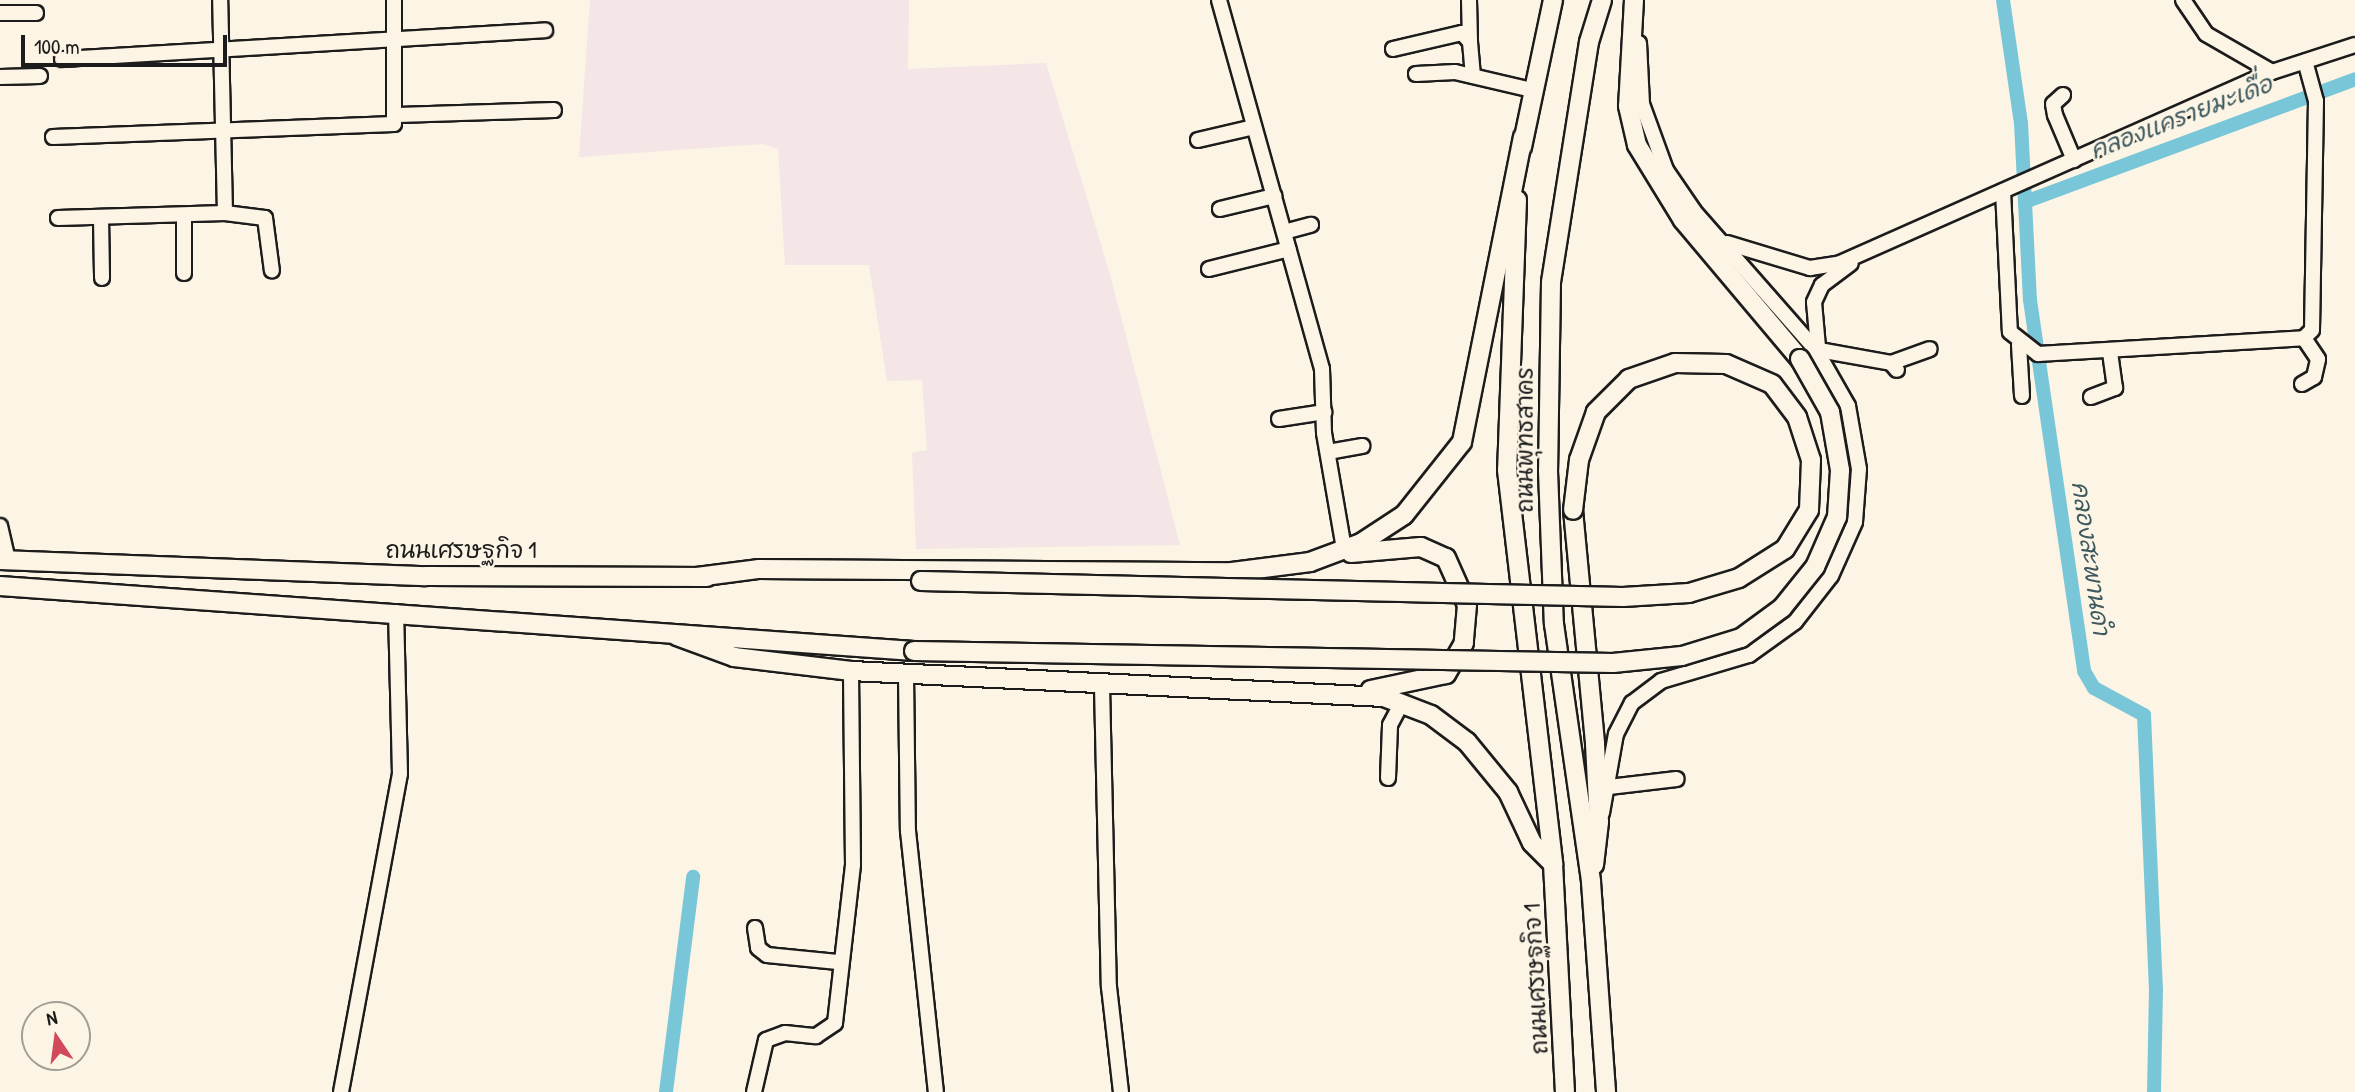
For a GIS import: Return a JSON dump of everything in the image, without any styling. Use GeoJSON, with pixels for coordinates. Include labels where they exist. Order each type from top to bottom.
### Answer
{"type":"FeatureCollection","features":[{"type":"Feature","properties":{"kind":"main road","name":"ถนนพุทธสาคร"},"geometry":{"type":"LineString","coordinates":[[1553,0],[1523,137],[1510,276],[1507,470],[1553,864]]}},
{"type":"Feature","properties":{"kind":"main road","name":"ถนนพุทธสาคร"},"geometry":{"type":"LineString","coordinates":[[1591,882],[1554,624],[1548,471],[1552,283],[1589,42],[1602,0]]}},
{"type":"Feature","properties":{"kind":"main road"},"geometry":{"type":"LineString","coordinates":[[0,586],[396,612],[677,636],[914,651],[1614,663],[1682,656],[1741,638],[1782,608],[1815,567],[1837,517],[1840,470],[1830,412],[1800,359],[1683,220],[1637,145],[1628,106],[1634,0]]}},
{"type":"Feature","properties":{"kind":"main road"},"geometry":{"type":"LineString","coordinates":[[1310,562],[1344,549],[1404,516],[1462,442],[1523,137]]}},
{"type":"Feature","properties":{"kind":"main road","name":"ถนนเศรษฐกิจ 1"},"geometry":{"type":"LineString","coordinates":[[4,560],[426,576],[697,577],[921,582],[1623,597],[1689,593],[1740,578],[1785,549],[1809,510],[1811,460],[1797,417],[1772,384],[1726,364],[1675,363],[1629,379],[1596,412],[1579,460],[1573,510],[1599,822],[1591,882]]}},
{"type":"Feature","properties":{"kind":"main road"},"geometry":{"type":"LineString","coordinates":[[677,636],[734,657],[851,671],[1102,686],[1324,692],[1400,687],[1446,674],[1464,643],[1466,605],[1446,558],[1421,547],[1390,546],[1310,562],[1232,572],[759,569],[697,577]]}},
{"type":"Feature","properties":{"kind":"main road"},"geometry":{"type":"LineString","coordinates":[[1324,692],[1401,704],[1432,715],[1467,742],[1508,792],[1532,843],[1553,864]]}},
{"type":"Feature","properties":{"kind":"main road","name":"ถนนเศรษฐกิจ 1"},"geometry":{"type":"LineString","coordinates":[[1553,864],[1565,1092]]}},
{"type":"Feature","properties":{"kind":"main road"},"geometry":{"type":"LineString","coordinates":[[1591,882],[1606,1092]]}},
{"type":"Feature","properties":{"kind":"street"},"geometry":{"type":"LineString","coordinates":[[220,0],[225,213]]}},
{"type":"Feature","properties":{"kind":"street"},"geometry":{"type":"LineString","coordinates":[[53,138],[394,124],[398,115],[394,0]]}},
{"type":"Feature","properties":{"kind":"street"},"geometry":{"type":"LineString","coordinates":[[1219,0],[1322,369],[1328,452],[1344,549]]}},
{"type":"Feature","properties":{"kind":"street"},"geometry":{"type":"LineString","coordinates":[[1469,0],[1473,76]]}},
{"type":"Feature","properties":{"kind":"street"},"geometry":{"type":"LineString","coordinates":[[1640,0],[1639,55],[1651,140],[1712,231],[1821,357],[1894,367],[1930,349]]}},
{"type":"Feature","properties":{"kind":"street"},"geometry":{"type":"LineString","coordinates":[[2183,0],[2206,33],[2272,72]]}},
{"type":"Feature","properties":{"kind":"street"},"geometry":{"type":"LineString","coordinates":[[0,13],[36,13]]}},
{"type":"Feature","properties":{"kind":"street"},"geometry":{"type":"LineString","coordinates":[[62,59],[545,30]]}},
{"type":"Feature","properties":{"kind":"street"},"geometry":{"type":"LineString","coordinates":[[1393,49],[1462,33],[1470,42]]}},
{"type":"Feature","properties":{"kind":"street"},"geometry":{"type":"LineString","coordinates":[[1712,231],[1753,256],[1810,268],[1866,251],[2272,72],[2355,45]]}},
{"type":"Feature","properties":{"kind":"street"},"geometry":{"type":"LineString","coordinates":[[2019,345],[2053,357],[2304,338],[2312,330],[2316,101],[2305,61]]}},
{"type":"Feature","properties":{"kind":"street"},"geometry":{"type":"LineString","coordinates":[[1416,74],[1473,76],[1532,90]]}},
{"type":"Feature","properties":{"kind":"street"},"geometry":{"type":"LineString","coordinates":[[0,77],[40,76]]}},
{"type":"Feature","properties":{"kind":"street"},"geometry":{"type":"LineString","coordinates":[[2063,95],[2053,104],[2074,160]]}},
{"type":"Feature","properties":{"kind":"street"},"geometry":{"type":"LineString","coordinates":[[398,115],[554,110]]}},
{"type":"Feature","properties":{"kind":"street"},"geometry":{"type":"LineString","coordinates":[[1198,140],[1254,127]]}},
{"type":"Feature","properties":{"kind":"street"},"geometry":{"type":"LineString","coordinates":[[2004,191],[2010,332],[2019,345],[2022,396]]}},
{"type":"Feature","properties":{"kind":"street"},"geometry":{"type":"LineString","coordinates":[[1220,209],[1274,196]]}},
{"type":"Feature","properties":{"kind":"street"},"geometry":{"type":"LineString","coordinates":[[58,218],[225,213],[265,218],[272,271]]}},
{"type":"Feature","properties":{"kind":"street"},"geometry":{"type":"LineString","coordinates":[[184,215],[184,273]]}},
{"type":"Feature","properties":{"kind":"street"},"geometry":{"type":"LineString","coordinates":[[101,218],[102,278]]}},
{"type":"Feature","properties":{"kind":"street"},"geometry":{"type":"LineString","coordinates":[[1284,232],[1311,225]]}},
{"type":"Feature","properties":{"kind":"street"},"geometry":{"type":"LineString","coordinates":[[1209,269],[1289,249]]}},
{"type":"Feature","properties":{"kind":"street"},"geometry":{"type":"LineString","coordinates":[[1599,822],[1609,786],[1616,732],[1644,690],[1749,655],[1796,622],[1831,576],[1855,522],[1859,469],[1847,406],[1821,357],[1811,321],[1814,302],[1822,285],[1866,251]]}},
{"type":"Feature","properties":{"kind":"street"},"geometry":{"type":"LineString","coordinates":[[2302,384],[2314,377],[2318,359],[2304,338]]}},
{"type":"Feature","properties":{"kind":"street"},"geometry":{"type":"LineString","coordinates":[[2091,397],[2115,388],[2110,354]]}},
{"type":"Feature","properties":{"kind":"street"},"geometry":{"type":"LineString","coordinates":[[1279,419],[1324,412]]}},
{"type":"Feature","properties":{"kind":"street"},"geometry":{"type":"LineString","coordinates":[[1328,452],[1362,446]]}},
{"type":"Feature","properties":{"kind":"street"},"geometry":{"type":"LineString","coordinates":[[0,526],[4,560]]}},
{"type":"Feature","properties":{"kind":"street"},"geometry":{"type":"LineString","coordinates":[[341,1092],[400,774],[396,612]]}},
{"type":"Feature","properties":{"kind":"street"},"geometry":{"type":"LineString","coordinates":[[754,1092],[759,1050],[766,1040],[785,1033],[816,1036],[835,1023],[838,962],[853,864],[851,671]]}},
{"type":"Feature","properties":{"kind":"street"},"geometry":{"type":"LineString","coordinates":[[906,674],[908,831],[936,1092]]}},
{"type":"Feature","properties":{"kind":"street"},"geometry":{"type":"LineString","coordinates":[[1102,686],[1109,987],[1121,1092]]}},
{"type":"Feature","properties":{"kind":"street"},"geometry":{"type":"LineString","coordinates":[[1388,778],[1390,725],[1401,704]]}},
{"type":"Feature","properties":{"kind":"street"},"geometry":{"type":"LineString","coordinates":[[1609,786],[1677,779]]}},
{"type":"Feature","properties":{"kind":"street"},"geometry":{"type":"LineString","coordinates":[[755,928],[758,948],[767,955],[838,962]]}},
{"type":"Feature","properties":{"kind":"shaded area"},"geometry":{"type":"Polygon","coordinates":[[[590,0],[909,0],[908,69],[1046,63],[1110,274],[1180,545],[916,549],[912,453],[927,450],[922,380],[887,381],[869,265],[785,265],[778,149],[763,144],[579,157],[590,0]]]}},
{"type":"Feature","properties":{"kind":"waterway","name":"คลองสะพานดำ"},"geometry":{"type":"LineString","coordinates":[[2003,0],[2021,123],[2030,300],[2084,671],[2094,688],[2144,715],[2156,989],[2154,1092]]}},
{"type":"Feature","properties":{"kind":"waterway","name":"คลองแครายมะเดื่อ"},"geometry":{"type":"LineString","coordinates":[[2025,202],[2355,79]]}},
{"type":"Feature","properties":{"kind":"waterway"},"geometry":{"type":"LineString","coordinates":[[666,1092],[693,877]]}}]}
